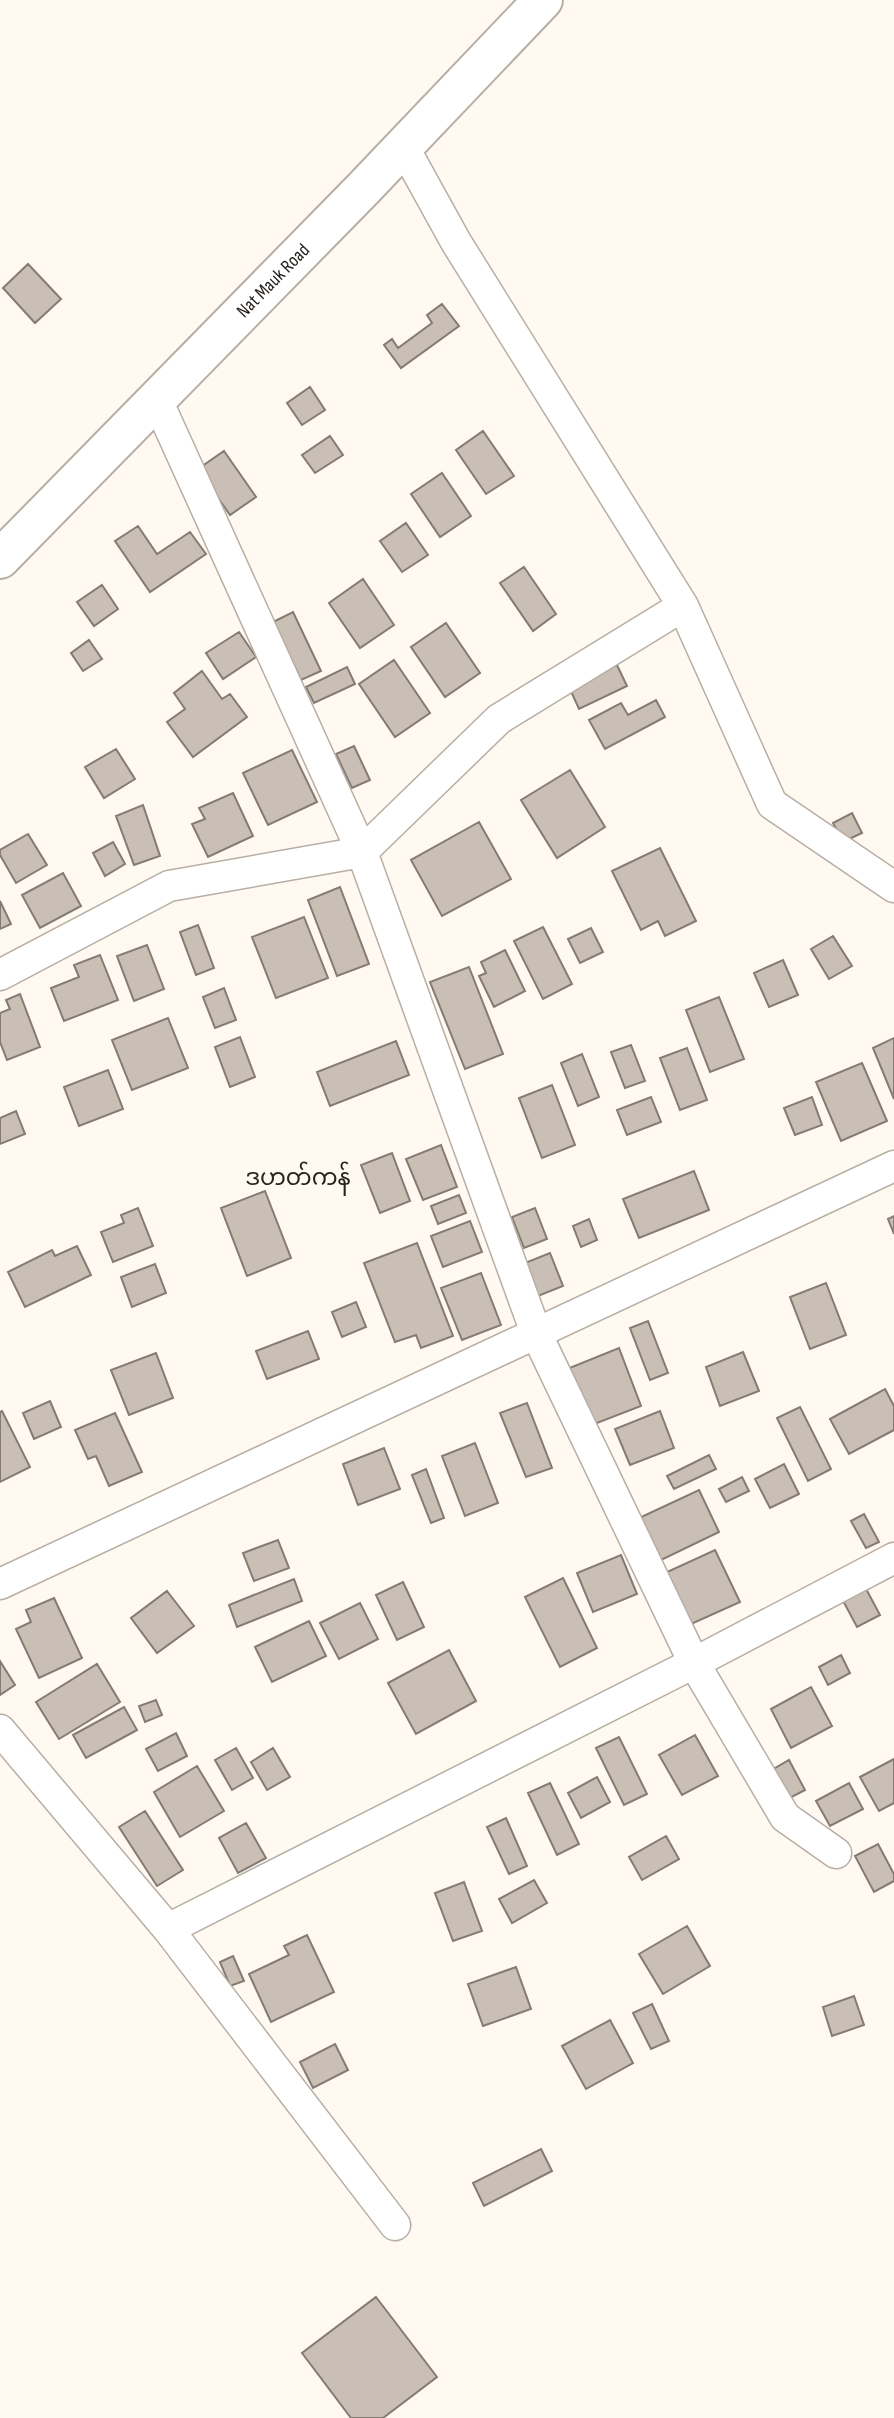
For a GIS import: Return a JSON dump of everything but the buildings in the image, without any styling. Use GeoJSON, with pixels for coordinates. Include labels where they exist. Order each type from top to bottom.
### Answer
{"type":"FeatureCollection","features":[{"type":"Feature","properties":{"kind":"highway","name":"Nat Mauk Road"},"geometry":{"type":"LineString","coordinates":[[0,559],[543,0]]}},
{"type":"Feature","properties":{"kind":"street"},"geometry":{"type":"LineString","coordinates":[[403,146],[456,242],[683,607],[772,804],[894,887]]}},
{"type":"Feature","properties":{"kind":"street"},"geometry":{"type":"LineString","coordinates":[[157,400],[362,852],[536,1333],[694,1663],[785,1817],[836,1853]]}},
{"type":"Feature","properties":{"kind":"street"},"geometry":{"type":"LineString","coordinates":[[0,975],[169,886],[362,852],[499,719],[683,607]]}},
{"type":"Feature","properties":{"kind":"street"},"geometry":{"type":"LineString","coordinates":[[1,1581],[894,1166]]}},
{"type":"Feature","properties":{"kind":"street"},"geometry":{"type":"LineString","coordinates":[[168,1928],[894,1559]]}},
{"type":"Feature","properties":{"kind":"street"},"geometry":{"type":"LineString","coordinates":[[0,1730],[168,1928],[395,2225]]}},
{"type":"Feature","properties":{"kind":"district","name":"ဒဟတ်ကန်"},"geometry":{"type":"Point","coordinates":[298,1178]}}]}
